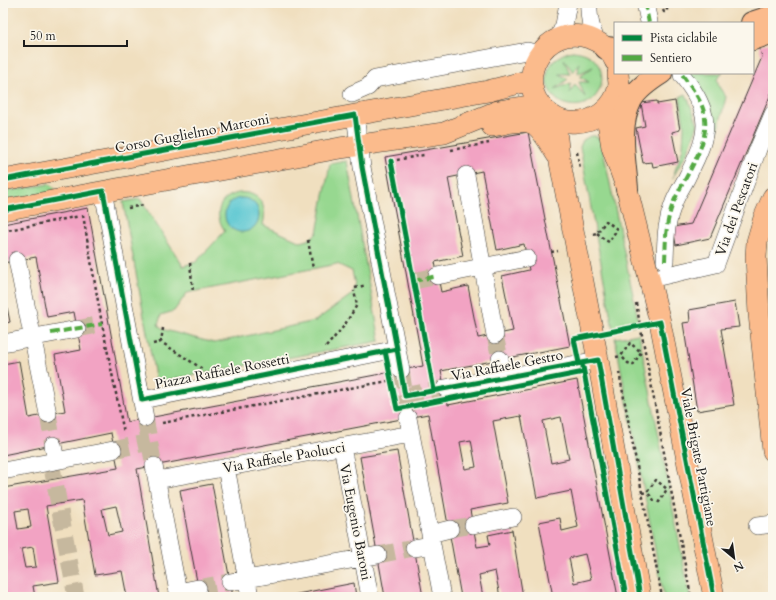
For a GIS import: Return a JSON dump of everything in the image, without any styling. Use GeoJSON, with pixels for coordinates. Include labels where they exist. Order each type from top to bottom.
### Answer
{"type":"FeatureCollection","features":[{"type":"Feature","properties":{"kind":"highway"},"geometry":{"type":"LineString","coordinates":[[754,22],[773,16]]}},
{"type":"Feature","properties":{"kind":"highway"},"geometry":{"type":"LineString","coordinates":[[754,39],[773,32]]}},
{"type":"Feature","properties":{"kind":"highway"},"geometry":{"type":"LineString","coordinates":[[610,105],[634,80],[643,74]]}},
{"type":"Feature","properties":{"kind":"highway"},"geometry":{"type":"LineString","coordinates":[[627,190],[624,138],[626,115],[632,100],[639,91],[651,79],[659,74]]}},
{"type":"Feature","properties":{"kind":"main road"},"geometry":{"type":"LineString","coordinates":[[608,50],[584,36],[571,35],[558,38],[547,45],[538,54],[533,66],[531,80],[534,94],[546,112],[568,152],[610,356],[640,597]]}},
{"type":"Feature","properties":{"kind":"main road"},"geometry":{"type":"LineString","coordinates":[[445,142],[498,111],[523,107],[546,112],[565,122],[580,123],[594,119],[610,105],[619,85],[618,74]]}},
{"type":"Feature","properties":{"kind":"main road","name":"Corso Guglielmo Marconi"},"geometry":{"type":"LineString","coordinates":[[3,180],[353,105],[488,91],[531,80]]}},
{"type":"Feature","properties":{"kind":"main road","name":"Viale Brigate Partigiane"},"geometry":{"type":"LineString","coordinates":[[610,105],[612,148],[627,190],[665,346],[714,597]]}},
{"type":"Feature","properties":{"kind":"main road"},"geometry":{"type":"LineString","coordinates":[[3,210],[360,145],[445,142],[476,130],[509,123],[523,122],[534,124],[568,152]]}},
{"type":"Feature","properties":{"kind":"main road"},"geometry":{"type":"LineString","coordinates":[[773,196],[764,218],[757,242],[756,257],[759,314],[773,451]]}},
{"type":"Feature","properties":{"kind":"street"},"geometry":{"type":"LineString","coordinates":[[558,38],[564,25],[568,3]]}},
{"type":"Feature","properties":{"kind":"street"},"geometry":{"type":"LineString","coordinates":[[589,3],[588,11],[590,26],[608,50]]}},
{"type":"Feature","properties":{"kind":"street"},"geometry":{"type":"LineString","coordinates":[[645,3],[649,22]]}},
{"type":"Feature","properties":{"kind":"street"},"geometry":{"type":"LineString","coordinates":[[401,370],[391,350],[353,105],[375,79],[527,51],[538,54]]}},
{"type":"Feature","properties":{"kind":"street"},"geometry":{"type":"LineString","coordinates":[[665,262],[666,227],[674,201],[693,165],[706,133],[705,118],[700,102],[693,89],[682,75]]}},
{"type":"Feature","properties":{"kind":"street","name":"Via dei Pescatori"},"geometry":{"type":"LineString","coordinates":[[650,280],[716,264],[755,155],[773,114]]}},
{"type":"Feature","properties":{"kind":"street"},"geometry":{"type":"LineString","coordinates":[[466,175],[495,335]]}},
{"type":"Feature","properties":{"kind":"street","name":"Piazza Raffaele Rossetti"},"geometry":{"type":"LineString","coordinates":[[103,191],[145,418]]}},
{"type":"Feature","properties":{"kind":"street"},"geometry":{"type":"LineString","coordinates":[[437,276],[526,258]]}},
{"type":"Feature","properties":{"kind":"street"},"geometry":{"type":"LineString","coordinates":[[16,260],[48,414]]}},
{"type":"Feature","properties":{"kind":"street"},"geometry":{"type":"LineString","coordinates":[[3,343],[77,329]]}},
{"type":"Feature","properties":{"kind":"street","name":"Piazza Raffaele Rossetti"},"geometry":{"type":"LineString","coordinates":[[142,400],[391,350]]}},
{"type":"Feature","properties":{"kind":"street","name":"Via Raffaele Gestro"},"geometry":{"type":"LineString","coordinates":[[445,388],[503,378],[610,356]]}},
{"type":"Feature","properties":{"kind":"street"},"geometry":{"type":"LineString","coordinates":[[500,359],[503,378]]}},
{"type":"Feature","properties":{"kind":"street","name":"Via Raffaele Paolucci"},"geometry":{"type":"LineString","coordinates":[[178,594],[155,473],[226,467],[342,446],[410,426],[431,539]]}},
{"type":"Feature","properties":{"kind":"street","name":"Via Eugenio Baroni"},"geometry":{"type":"LineString","coordinates":[[342,446],[370,556],[370,597]]}},
{"type":"Feature","properties":{"kind":"street"},"geometry":{"type":"LineString","coordinates":[[3,471],[54,453],[113,450]]}},
{"type":"Feature","properties":{"kind":"street"},"geometry":{"type":"LineString","coordinates":[[226,467],[250,597]]}},
{"type":"Feature","properties":{"kind":"street"},"geometry":{"type":"LineString","coordinates":[[473,525],[513,517]]}},
{"type":"Feature","properties":{"kind":"street"},"geometry":{"type":"LineString","coordinates":[[414,548],[450,529]]}},
{"type":"Feature","properties":{"kind":"street"},"geometry":{"type":"LineString","coordinates":[[431,539],[442,597]]}},
{"type":"Feature","properties":{"kind":"street"},"geometry":{"type":"LineString","coordinates":[[230,582],[370,556]]}},
{"type":"Feature","properties":{"kind":"street"},"geometry":{"type":"LineString","coordinates":[[178,594],[198,588]]}},
{"type":"Feature","properties":{"kind":"path"},"geometry":{"type":"LineString","coordinates":[[663,8],[664,12],[667,11],[667,3]]}},
{"type":"Feature","properties":{"kind":"path"},"geometry":{"type":"LineString","coordinates":[[445,142],[491,142]]}},
{"type":"Feature","properties":{"kind":"path"},"geometry":{"type":"LineString","coordinates":[[568,152],[582,175]]}},
{"type":"Feature","properties":{"kind":"path"},"geometry":{"type":"LineString","coordinates":[[393,168],[392,160],[430,154]]}},
{"type":"Feature","properties":{"kind":"path"},"geometry":{"type":"LineString","coordinates":[[128,208],[144,205]]}},
{"type":"Feature","properties":{"kind":"path"},"geometry":{"type":"LineString","coordinates":[[3,231],[82,216],[124,433]]}},
{"type":"Feature","properties":{"kind":"path"},"geometry":{"type":"LineString","coordinates":[[593,234],[597,233],[606,221],[617,229],[609,242],[604,240],[597,233]]}},
{"type":"Feature","properties":{"kind":"path"},"geometry":{"type":"LineString","coordinates":[[591,226],[594,241]]}},
{"type":"Feature","properties":{"kind":"path"},"geometry":{"type":"LineString","coordinates":[[308,240],[313,269]]}},
{"type":"Feature","properties":{"kind":"path"},"geometry":{"type":"LineString","coordinates":[[551,252],[558,251]]}},
{"type":"Feature","properties":{"kind":"path"},"geometry":{"type":"LineString","coordinates":[[190,263],[193,292]]}},
{"type":"Feature","properties":{"kind":"path"},"geometry":{"type":"LineString","coordinates":[[326,347],[344,326],[357,305],[355,289],[366,285]]}},
{"type":"Feature","properties":{"kind":"path"},"geometry":{"type":"LineString","coordinates":[[635,296],[691,597]]}},
{"type":"Feature","properties":{"kind":"path"},"geometry":{"type":"LineString","coordinates":[[613,338],[612,332],[641,326]]}},
{"type":"Feature","properties":{"kind":"path"},"geometry":{"type":"LineString","coordinates":[[161,342],[163,328]]}},
{"type":"Feature","properties":{"kind":"path"},"geometry":{"type":"LineString","coordinates":[[153,344],[161,342],[204,370]]}},
{"type":"Feature","properties":{"kind":"path"},"geometry":{"type":"LineString","coordinates":[[621,356],[630,344],[641,352]]}},
{"type":"Feature","properties":{"kind":"path"},"geometry":{"type":"LineString","coordinates":[[391,350],[392,388]]}},
{"type":"Feature","properties":{"kind":"path"},"geometry":{"type":"LineString","coordinates":[[645,351],[641,352],[633,365],[628,363],[621,356],[610,356],[642,493],[662,597]]}},
{"type":"Feature","properties":{"kind":"path"},"geometry":{"type":"LineString","coordinates":[[162,423],[388,381]]}},
{"type":"Feature","properties":{"kind":"path"},"geometry":{"type":"LineString","coordinates":[[642,493],[647,492],[656,480],[667,489]]}},
{"type":"Feature","properties":{"kind":"path"},"geometry":{"type":"LineString","coordinates":[[647,492],[654,500],[659,502],[667,489],[671,488]]}},
{"type":"Feature","properties":{"kind":"green space"},"geometry":{"type":"Polygon","coordinates":[[[572,51],[586,54],[596,61],[601,71],[602,81],[599,92],[592,100],[582,105],[569,105],[563,103],[554,97],[549,90],[547,75],[549,69],[552,63],[564,54],[572,51]],[[564,59],[570,74],[559,74],[568,79],[555,89],[571,83],[570,93],[575,84],[585,97],[579,82],[589,82],[580,77],[593,67],[578,74],[579,63],[573,72],[564,59]]]}},
{"type":"Feature","properties":{"kind":"green space"},"geometry":{"type":"Polygon","coordinates":[[[688,74],[722,74],[717,79],[719,87],[726,97],[718,130],[698,171],[713,123],[688,74]]]}},
{"type":"Feature","properties":{"kind":"green space"},"geometry":{"type":"Polygon","coordinates":[[[686,94],[698,124],[688,151],[672,179],[683,148],[684,126],[680,97],[686,94]]]}},
{"type":"Feature","properties":{"kind":"green space"},"geometry":{"type":"Polygon","coordinates":[[[590,136],[595,136],[601,140],[639,324],[613,329],[580,147],[583,140],[590,136]]]}},
{"type":"Feature","properties":{"kind":"green space"},"geometry":{"type":"Polygon","coordinates":[[[347,161],[380,341],[156,382],[123,202],[140,199],[183,266],[196,262],[225,231],[219,217],[221,205],[228,197],[238,193],[249,193],[258,199],[264,209],[263,225],[301,242],[308,240],[317,233],[330,164],[347,161]],[[337,264],[187,293],[174,311],[161,315],[158,325],[165,330],[214,343],[315,321],[351,295],[354,290],[352,271],[337,264]]]}},
{"type":"Feature","properties":{"kind":"green space"},"geometry":{"type":"Polygon","coordinates":[[[49,184],[55,188],[54,192],[3,202],[3,192],[49,184]]]}},
{"type":"Feature","properties":{"kind":"green space"},"geometry":{"type":"Polygon","coordinates":[[[639,334],[690,597],[664,597],[615,338],[639,334]]]}},
{"type":"Feature","properties":{"kind":"water"},"geometry":{"type":"Polygon","coordinates":[[[239,198],[245,198],[249,199],[256,205],[259,215],[258,222],[252,229],[245,232],[239,232],[235,231],[228,225],[225,218],[225,212],[226,208],[232,201],[239,198]]]}},
{"type":"Feature","properties":{"kind":"building"},"geometry":{"type":"Polygon","coordinates":[[[773,42],[773,89],[710,238],[676,245],[673,227],[691,224],[762,57],[759,46],[773,42]]]}},
{"type":"Feature","properties":{"kind":"building"},"geometry":{"type":"Polygon","coordinates":[[[657,101],[657,104],[675,101],[680,130],[672,132],[678,162],[653,167],[652,162],[643,163],[636,128],[645,126],[641,103],[657,101]]]}},
{"type":"Feature","properties":{"kind":"building"},"geometry":{"type":"Polygon","coordinates":[[[528,132],[570,346],[441,371],[448,405],[577,380],[618,597],[553,597],[539,522],[560,518],[562,531],[578,527],[571,491],[537,498],[521,416],[493,421],[508,503],[470,510],[477,547],[490,545],[488,535],[512,530],[523,597],[500,597],[495,571],[479,575],[483,597],[461,597],[428,414],[137,469],[159,597],[127,597],[122,571],[95,575],[82,500],[46,506],[59,582],[33,586],[35,597],[4,597],[3,488],[118,468],[111,433],[3,455],[3,364],[19,361],[29,418],[65,411],[55,355],[81,350],[74,312],[47,317],[36,257],[3,263],[3,224],[88,208],[127,422],[423,366],[385,157],[528,132]],[[482,171],[448,178],[463,256],[435,262],[441,292],[468,286],[478,338],[513,331],[502,276],[529,270],[524,244],[497,250],[482,171]],[[561,417],[543,421],[551,463],[569,459],[561,417]],[[471,440],[460,442],[465,469],[476,467],[471,440]],[[116,506],[102,509],[108,535],[122,532],[116,506]],[[28,509],[15,511],[18,529],[31,527],[28,509]],[[33,547],[21,549],[25,568],[36,567],[33,547]],[[585,554],[569,558],[574,583],[591,579],[585,554]]]}},
{"type":"Feature","properties":{"kind":"building"},"geometry":{"type":"Polygon","coordinates":[[[3,287],[10,322],[3,324],[3,287]]]}},
{"type":"Feature","properties":{"kind":"building"},"geometry":{"type":"Polygon","coordinates":[[[735,302],[739,327],[721,329],[734,405],[697,411],[683,323],[690,322],[689,310],[735,302]]]}},
{"type":"Feature","properties":{"kind":"building"},"geometry":{"type":"Polygon","coordinates":[[[397,451],[423,597],[385,597],[360,457],[397,451]]]}},
{"type":"Feature","properties":{"kind":"building"},"geometry":{"type":"Polygon","coordinates":[[[212,484],[233,597],[200,597],[189,540],[180,490],[212,484]]]}},
{"type":"Feature","properties":{"kind":"building"},"geometry":{"type":"Polygon","coordinates":[[[354,583],[356,597],[287,596],[354,583]]]}},
{"type":"Feature","properties":{"kind":"tunnel"},"geometry":{"type":"LineString","coordinates":[[414,281],[437,276]]}},
{"type":"Feature","properties":{"kind":"tunnel"},"geometry":{"type":"LineString","coordinates":[[77,329],[102,324]]}},
{"type":"Feature","properties":{"kind":"tunnel"},"geometry":{"type":"LineString","coordinates":[[495,335],[500,359]]}},
{"type":"Feature","properties":{"kind":"tunnel"},"geometry":{"type":"LineString","coordinates":[[401,370],[408,418]]}},
{"type":"Feature","properties":{"kind":"tunnel"},"geometry":{"type":"LineString","coordinates":[[405,396],[445,388]]}},
{"type":"Feature","properties":{"kind":"tunnel"},"geometry":{"type":"LineString","coordinates":[[48,414],[53,445]]}},
{"type":"Feature","properties":{"kind":"tunnel"},"geometry":{"type":"LineString","coordinates":[[145,418],[154,466]]}},
{"type":"Feature","properties":{"kind":"tunnel"},"geometry":{"type":"LineString","coordinates":[[113,450],[150,442]]}},
{"type":"Feature","properties":{"kind":"tunnel"},"geometry":{"type":"LineString","coordinates":[[51,462],[76,597]]}},
{"type":"Feature","properties":{"kind":"tunnel"},"geometry":{"type":"LineString","coordinates":[[450,529],[473,525]]}},
{"type":"Feature","properties":{"kind":"tunnel"},"geometry":{"type":"LineString","coordinates":[[378,555],[414,548]]}},
{"type":"Feature","properties":{"kind":"tunnel"},"geometry":{"type":"LineString","coordinates":[[198,588],[230,582]]}},
{"type":"Feature","properties":{"kind":"marked path"},"geometry":{"type":"LineString","coordinates":[[645,3],[649,22]]}},
{"type":"Feature","properties":{"kind":"marked path"},"geometry":{"type":"LineString","coordinates":[[665,261],[666,231],[671,209],[695,161],[705,130],[705,119],[702,106],[696,94],[682,74]]}},
{"type":"Feature","properties":{"kind":"marked path"},"geometry":{"type":"LineString","coordinates":[[414,281],[437,276]]}},
{"type":"Feature","properties":{"kind":"marked path"},"geometry":{"type":"LineString","coordinates":[[51,333],[102,324]]}},
{"type":"Feature","properties":{"kind":"cycle path"},"geometry":{"type":"LineString","coordinates":[[3,180],[355,115],[362,167],[405,396],[598,360],[640,597]]}},
{"type":"Feature","properties":{"kind":"cycle path"},"geometry":{"type":"LineString","coordinates":[[391,161],[434,390]]}},
{"type":"Feature","properties":{"kind":"cycle path"},"geometry":{"type":"LineString","coordinates":[[3,210],[103,191],[142,400],[397,349]]}},
{"type":"Feature","properties":{"kind":"cycle path"},"geometry":{"type":"LineString","coordinates":[[579,363],[574,339],[660,322],[714,597]]}},
{"type":"Feature","properties":{"kind":"cycle path"},"geometry":{"type":"LineString","coordinates":[[385,351],[397,409],[584,372]]}},
{"type":"Feature","properties":{"kind":"cycle path"},"geometry":{"type":"LineString","coordinates":[[583,367],[626,597]]}}]}
